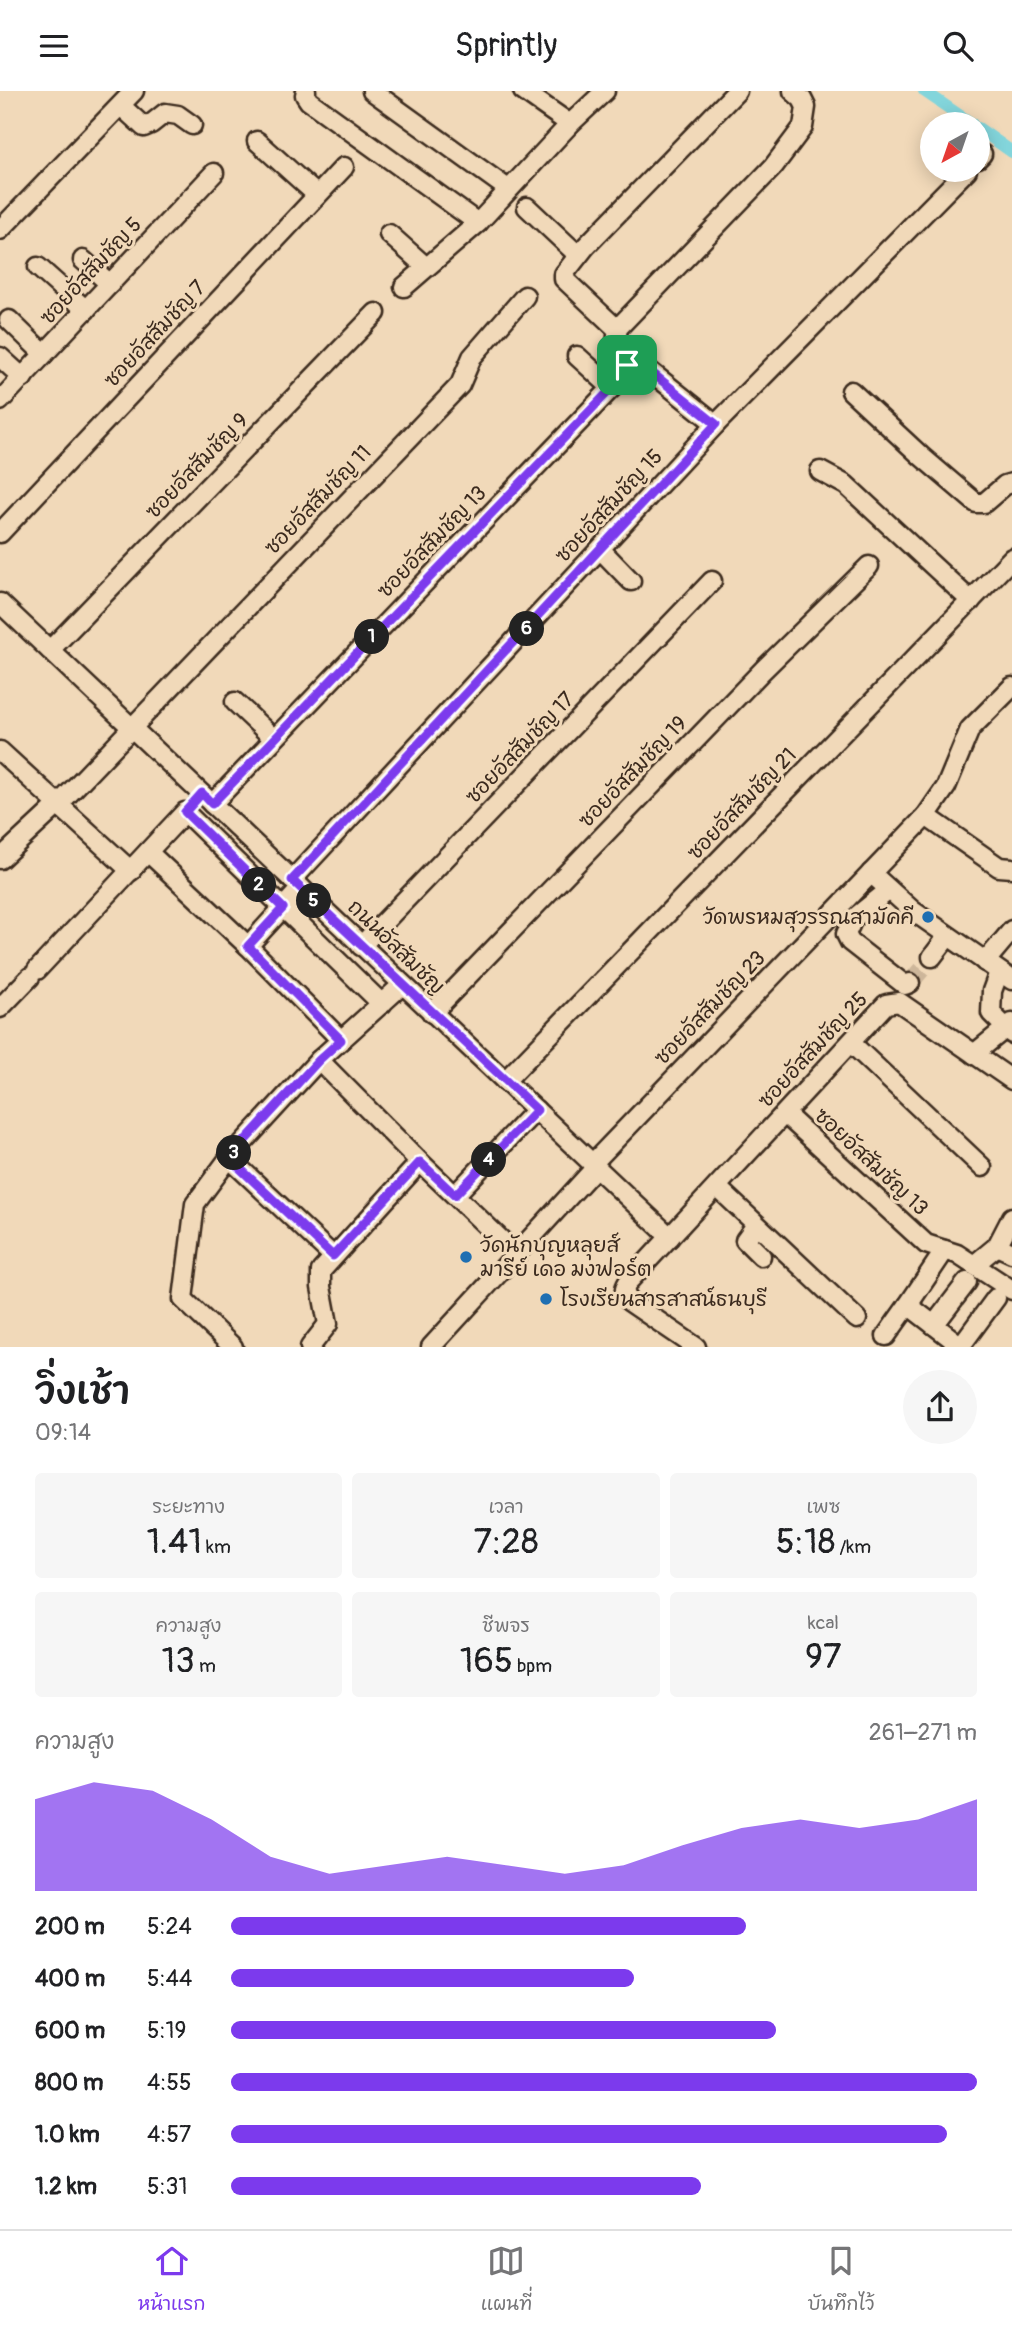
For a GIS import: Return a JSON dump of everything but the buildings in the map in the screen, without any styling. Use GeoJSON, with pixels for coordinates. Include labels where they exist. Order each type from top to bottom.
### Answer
{"type":"FeatureCollection","features":[{"type":"Feature","properties":{"kind":"street"},"geometry":{"type":"LineString","coordinates":[[0,230],[134,91]]}},
{"type":"Feature","properties":{"kind":"street"},"geometry":{"type":"LineString","coordinates":[[306,91],[305,95],[309,101],[478,223]]}},
{"type":"Feature","properties":{"kind":"street"},"geometry":{"type":"LineString","coordinates":[[372,91],[508,189]]}},
{"type":"Feature","properties":{"kind":"street"},"geometry":{"type":"LineString","coordinates":[[523,91],[570,124]]}},
{"type":"Feature","properties":{"kind":"street"},"geometry":{"type":"LineString","coordinates":[[404,287],[478,223],[570,124],[605,91]]}},
{"type":"Feature","properties":{"kind":"street"},"geometry":{"type":"LineString","coordinates":[[617,328],[564,279],[568,267],[737,91]]}},
{"type":"Feature","properties":{"kind":"street"},"geometry":{"type":"LineString","coordinates":[[716,424],[646,368],[637,363],[627,368],[617,341],[617,328],[774,167],[803,127],[807,114],[802,99],[793,91]]}},
{"type":"Feature","properties":{"kind":"street"},"geometry":{"type":"LineString","coordinates":[[121,106],[144,127],[165,113],[178,115],[192,125]]}},
{"type":"Feature","properties":{"kind":"street"},"geometry":{"type":"LineString","coordinates":[[257,141],[317,195]]}},
{"type":"Feature","properties":{"kind":"street","name":"ซอยอัสสัมชัญ 7"},"geometry":{"type":"LineString","coordinates":[[0,533],[344,167]]}},
{"type":"Feature","properties":{"kind":"street","name":"ซอยอัสสัมชัญ 5"},"geometry":{"type":"LineString","coordinates":[[0,401],[214,173]]}},
{"type":"Feature","properties":{"kind":"street","name":"ซอยอัสสัมชัญ 15"},"geometry":{"type":"LineString","coordinates":[[248,946],[283,908],[297,884],[716,424],[955,182]]}},
{"type":"Feature","properties":{"kind":"street"},"geometry":{"type":"LineString","coordinates":[[527,207],[578,255]]}},
{"type":"Feature","properties":{"kind":"street"},"geometry":{"type":"LineString","coordinates":[[389,233],[426,267]]}},
{"type":"Feature","properties":{"kind":"street"},"geometry":{"type":"LineString","coordinates":[[83,260],[110,284]]}},
{"type":"Feature","properties":{"kind":"street"},"geometry":{"type":"LineString","coordinates":[[38,267],[86,310]]}},
{"type":"Feature","properties":{"kind":"street","name":"ซอยอัสสัมชัญ 11"},"geometry":{"type":"LineString","coordinates":[[0,859],[59,804],[460,385],[472,357],[525,296]]}},
{"type":"Feature","properties":{"kind":"street","name":"ซอยอัสสัมชัญ 9"},"geometry":{"type":"LineString","coordinates":[[50,650],[376,313]]}},
{"type":"Feature","properties":{"kind":"street"},"geometry":{"type":"LineString","coordinates":[[9,320],[44,354]]}},
{"type":"Feature","properties":{"kind":"street"},"geometry":{"type":"LineString","coordinates":[[577,356],[612,388]]}},
{"type":"Feature","properties":{"kind":"street"},"geometry":{"type":"LineString","coordinates":[[0,357],[23,378]]}},
{"type":"Feature","properties":{"kind":"street","name":"ซอยอัสสัมชัญ 13"},"geometry":{"type":"LineString","coordinates":[[0,1008],[185,812],[207,799],[274,739],[612,388],[627,368]]}},
{"type":"Feature","properties":{"kind":"street"},"geometry":{"type":"LineString","coordinates":[[851,391],[976,503],[985,503],[1005,485],[1012,483]]}},
{"type":"Feature","properties":{"kind":"street"},"geometry":{"type":"LineString","coordinates":[[820,471],[846,485],[971,601]]}},
{"type":"Feature","properties":{"kind":"street"},"geometry":{"type":"LineString","coordinates":[[601,550],[631,581]]}},
{"type":"Feature","properties":{"kind":"street","name":"ซอยอัสสัมชัญ 21"},"geometry":{"type":"LineString","coordinates":[[505,1081],[1012,558]]}},
{"type":"Feature","properties":{"kind":"street","name":"ซอยอัสสัมชัญ 19"},"geometry":{"type":"LineString","coordinates":[[432,1013],[763,670],[869,566]]}},
{"type":"Feature","properties":{"kind":"street","name":"ซอยอัสสัมชัญ 17"},"geometry":{"type":"LineString","coordinates":[[361,946],[712,581]]}},
{"type":"Feature","properties":{"kind":"street","name":"ถนนอัสสัมชัญ"},"geometry":{"type":"LineString","coordinates":[[0,603],[670,1237]]}},
{"type":"Feature","properties":{"kind":"street","name":"ซอยอัสสัมชัญ 23"},"geometry":{"type":"LineString","coordinates":[[431,1347],[517,1255],[594,1166],[926,816],[946,787],[970,729],[1012,687]]}},
{"type":"Feature","properties":{"kind":"street"},"geometry":{"type":"LineString","coordinates":[[235,702],[274,739]]}},
{"type":"Feature","properties":{"kind":"street"},"geometry":{"type":"LineString","coordinates":[[0,751],[131,871]]}},
{"type":"Feature","properties":{"kind":"street"},"geometry":{"type":"LineString","coordinates":[[185,812],[382,1004]]}},
{"type":"Feature","properties":{"kind":"street"},"geometry":{"type":"LineString","coordinates":[[926,816],[999,867],[1012,868]]}},
{"type":"Feature","properties":{"kind":"street"},"geometry":{"type":"LineString","coordinates":[[148,852],[248,946],[341,1040]]}},
{"type":"Feature","properties":{"kind":"street"},"geometry":{"type":"LineString","coordinates":[[871,873],[913,911],[999,971]]}},
{"type":"Feature","properties":{"kind":"street"},"geometry":{"type":"LineString","coordinates":[[889,890],[853,919],[846,934],[850,942],[891,975],[905,985],[911,983]]}},
{"type":"Feature","properties":{"kind":"street"},"geometry":{"type":"LineString","coordinates":[[974,1054],[1010,1029],[991,1013],[992,991],[1012,930]]}},
{"type":"Feature","properties":{"kind":"street"},"geometry":{"type":"LineString","coordinates":[[932,957],[948,936]]}},
{"type":"Feature","properties":{"kind":"street"},"geometry":{"type":"LineString","coordinates":[[233,1347],[185,1303],[182,1294],[195,1204],[229,1158],[319,1060],[402,985]]}},
{"type":"Feature","properties":{"kind":"street","name":"ซอยอัสสัมชัญ 25"},"geometry":{"type":"LineString","coordinates":[[696,1347],[630,1302],[625,1296],[624,1288],[886,1004],[899,1002],[1012,1080]]}},
{"type":"Feature","properties":{"kind":"street"},"geometry":{"type":"LineString","coordinates":[[851,1043],[982,1167]]}},
{"type":"Feature","properties":{"kind":"street"},"geometry":{"type":"LineString","coordinates":[[319,1060],[517,1255]]}},
{"type":"Feature","properties":{"kind":"street"},"geometry":{"type":"LineString","coordinates":[[455,1195],[537,1110]]}},
{"type":"Feature","properties":{"kind":"street","name":"ซอยอัสสัมชัญ 13"},"geometry":{"type":"LineString","coordinates":[[785,1114],[926,1244],[945,1250]]}},
{"type":"Feature","properties":{"kind":"street"},"geometry":{"type":"LineString","coordinates":[[229,1158],[333,1256]]}},
{"type":"Feature","properties":{"kind":"street"},"geometry":{"type":"LineString","coordinates":[[310,1347],[328,1324],[320,1275],[333,1256],[420,1162]]}},
{"type":"Feature","properties":{"kind":"street"},"geometry":{"type":"LineString","coordinates":[[717,1187],[857,1319]]}},
{"type":"Feature","properties":{"kind":"street"},"geometry":{"type":"LineString","coordinates":[[974,1265],[1004,1249],[1012,1217]]}},
{"type":"Feature","properties":{"kind":"street"},"geometry":{"type":"LineString","coordinates":[[757,1225],[745,1240],[761,1256]]}},
{"type":"Feature","properties":{"kind":"street"},"geometry":{"type":"LineString","coordinates":[[886,1336],[945,1250],[996,1279],[1004,1294],[960,1346],[908,1305]]}},
{"type":"Feature","properties":{"kind":"street"},"geometry":{"type":"LineString","coordinates":[[996,1279],[1012,1263]]}},
{"type":"Feature","properties":{"kind":"street"},"geometry":{"type":"LineString","coordinates":[[934,1325],[967,1282]]}},
{"type":"Feature","properties":{"kind":"waterway"},"geometry":{"type":"LineString","coordinates":[[924,91],[955,112]]}},
{"type":"Feature","properties":{"kind":"waterway"},"geometry":{"type":"LineString","coordinates":[[990,136],[1012,152]]}},
{"type":"Feature","properties":{"kind":"tunnel"},"geometry":{"type":"LineString","coordinates":[[910,983],[932,957]]}},
{"type":"Feature","properties":{"kind":"place","name":"วัดพรหมสุวรรณสามัคคี"},"geometry":{"type":"Point","coordinates":[928,917]}},
{"type":"Feature","properties":{"kind":"place","name":"วัดนักบุญหลุยส์ มารีย์ เดอ มงฟอร์ต"},"geometry":{"type":"Point","coordinates":[466,1257]}},
{"type":"Feature","properties":{"kind":"place","name":"โรงเรียนสารสาสน์ธนบุรี"},"geometry":{"type":"Point","coordinates":[546,1299]}},
{"type":"Feature","properties":{"kind":"route"},"geometry":{"type":"LineString","coordinates":[[637,363],[646,368],[716,424],[292,880],[537,1110],[455,1195],[420,1162],[333,1256],[229,1158],[319,1060],[341,1040],[248,946],[283,908],[185,812],[202,793],[212,804],[612,388],[627,372],[627,365],[637,363]]}}]}
